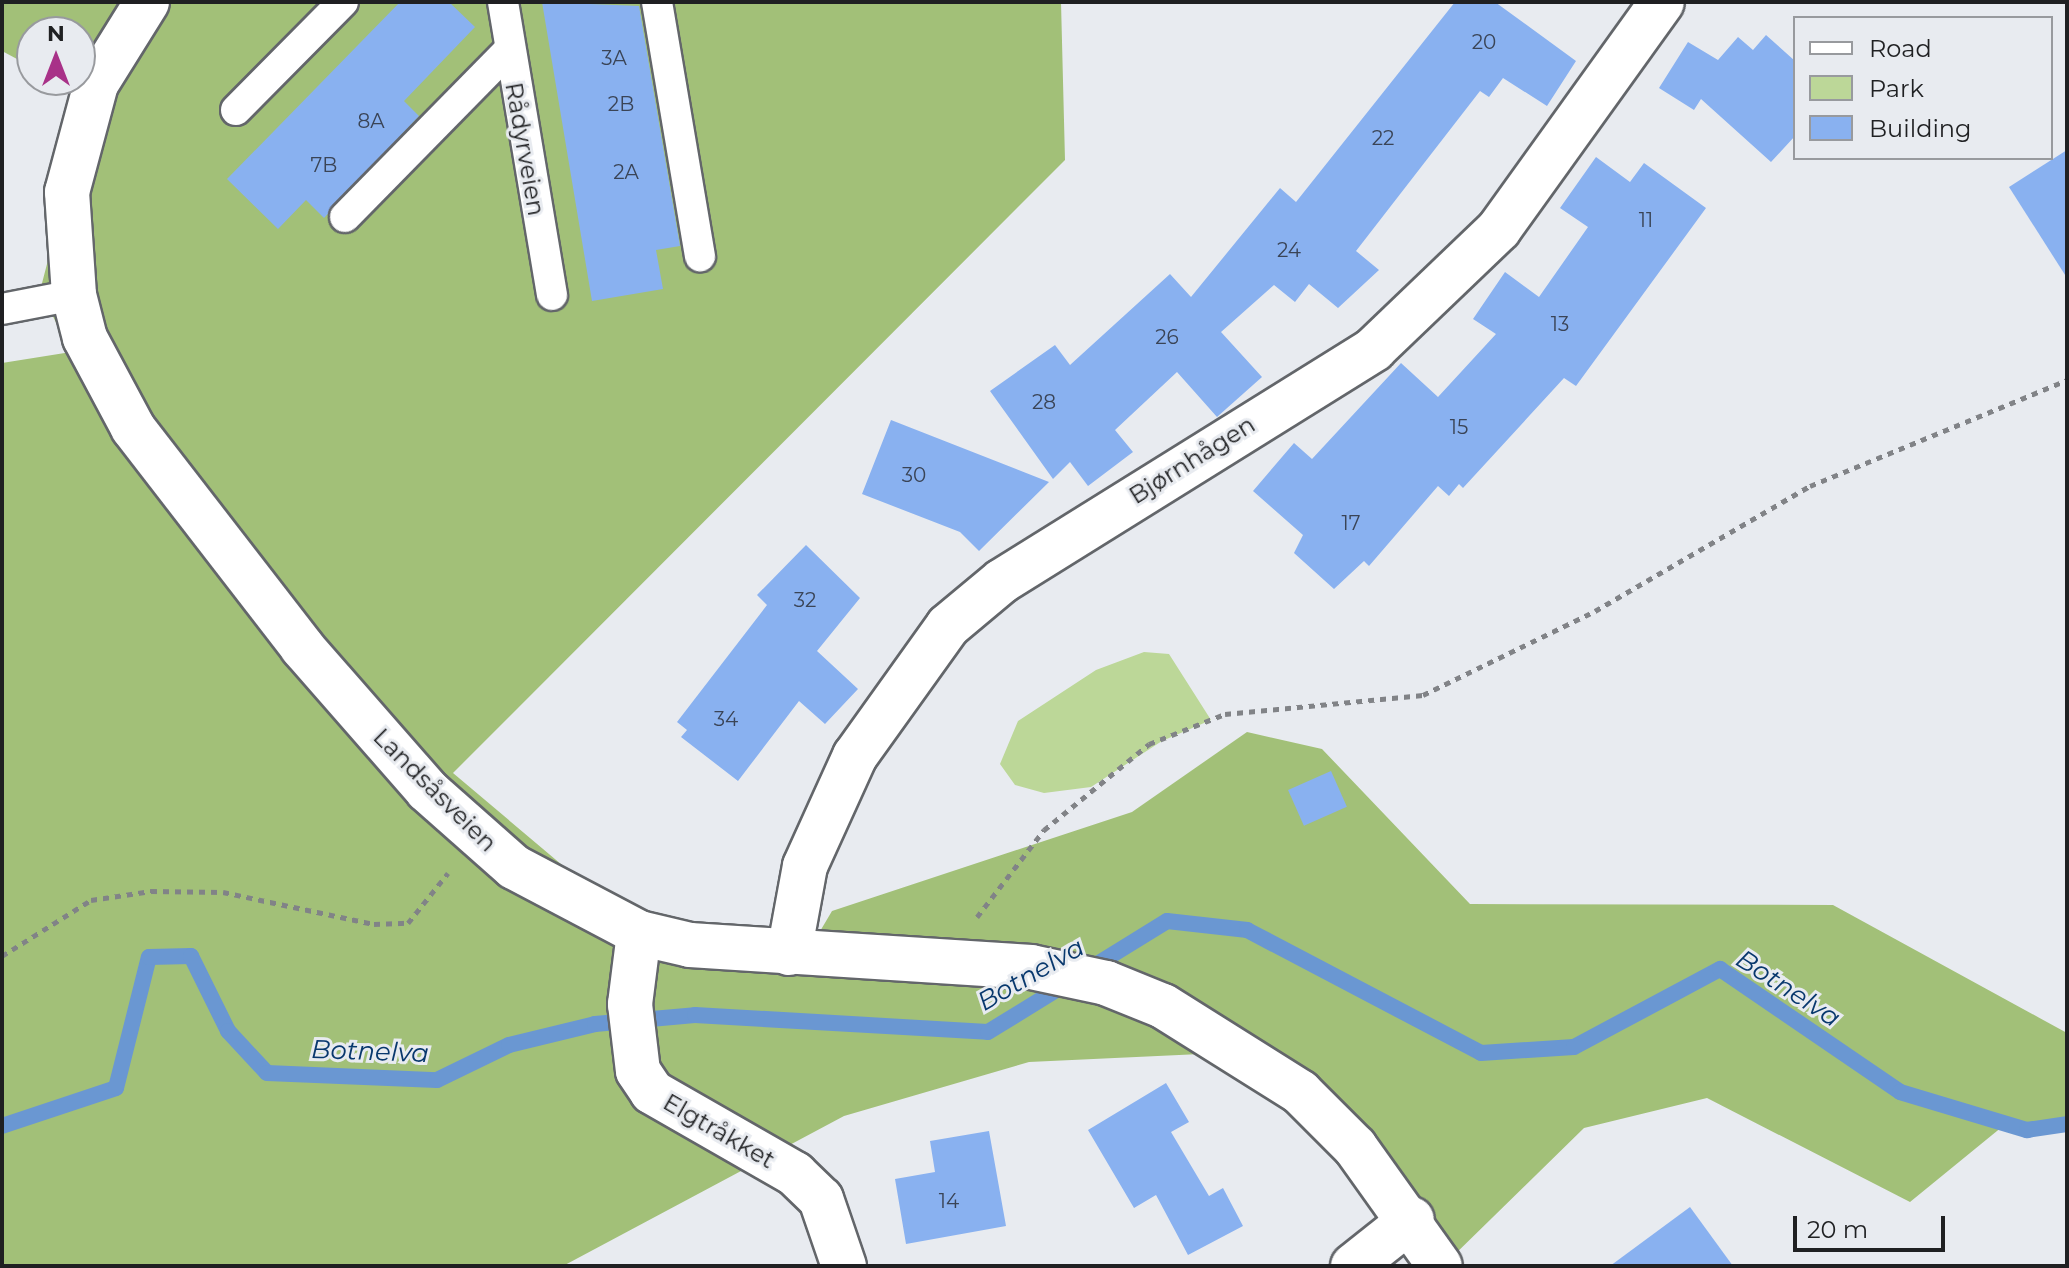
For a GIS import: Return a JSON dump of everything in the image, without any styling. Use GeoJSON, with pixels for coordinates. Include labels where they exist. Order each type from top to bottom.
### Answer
{"type":"FeatureCollection","features":[{"type":"Feature","properties":{"kind":"street","name":"Landsåsveien"},"geometry":{"type":"LineString","coordinates":[[147,2],[120,35],[80,129],[67,192],[74,295],[97,364],[133,428],[302,647],[477,839],[568,902],[639,933],[789,953],[959,958],[1106,983],[1238,1047],[1300,1092],[1355,1147],[1412,1219],[1440,1266]]}},
{"type":"Feature","properties":{"kind":"street","name":"Bjørnhågen"},"geometry":{"type":"LineString","coordinates":[[789,953],[805,866],[855,756],[948,626],[1013,574],[1374,349],[1499,229],[1662,2]]}},
{"type":"Feature","properties":{"kind":"street","name":"Elgtråkket"},"geometry":{"type":"LineString","coordinates":[[639,933],[630,1004],[638,1071],[652,1092],[795,1174],[821,1199],[844,1266]]}},
{"type":"Feature","properties":{"kind":"street"},"geometry":{"type":"LineString","coordinates":[[1353,1266],[1412,1219]]}},
{"type":"Feature","properties":{"kind":"lane"},"geometry":{"type":"LineString","coordinates":[[236,110],[343,2]]}},
{"type":"Feature","properties":{"kind":"lane","name":"Rådyrveien"},"geometry":{"type":"LineString","coordinates":[[503,2],[507,52],[552,295]]}},
{"type":"Feature","properties":{"kind":"lane"},"geometry":{"type":"LineString","coordinates":[[657,2],[700,256]]}},
{"type":"Feature","properties":{"kind":"lane"},"geometry":{"type":"LineString","coordinates":[[345,217],[507,52]]}},
{"type":"Feature","properties":{"kind":"lane"},"geometry":{"type":"LineString","coordinates":[[2,309],[74,295]]}},
{"type":"Feature","properties":{"kind":"path"},"geometry":{"type":"LineString","coordinates":[[959,958],[1003,875],[1112,768],[1149,744],[1225,714],[1423,695],[1595,611],[1810,486],[2067,380]]}},
{"type":"Feature","properties":{"kind":"path"},"geometry":{"type":"LineString","coordinates":[[2,956],[91,900],[151,891],[223,892],[374,924],[408,923],[477,839]]}},
{"type":"Feature","properties":{"kind":"green space"},"geometry":{"type":"Polygon","coordinates":[[[2,2],[1061,2],[1065,160],[453,773],[638,929],[819,933],[832,911],[1132,812],[1247,732],[1322,749],[1470,904],[1833,905],[2067,1033],[2067,1122],[2008,1122],[1910,1202],[1707,1098],[1584,1128],[1447,1262],[1343,1115],[1222,1053],[1029,1062],[844,1116],[563,1266],[2,1266],[2,363],[71,352],[40,291],[90,98],[86,96],[96,96],[96,16],[16,16],[16,58],[2,51],[2,2]]]}},
{"type":"Feature","properties":{"kind":"green space"},"geometry":{"type":"Polygon","coordinates":[[[1144,652],[1169,654],[1211,720],[1162,741],[1091,787],[1044,793],[1015,785],[1000,764],[1018,721],[1096,670],[1144,652]]]}},
{"type":"Feature","properties":{"kind":"building"},"geometry":{"type":"Polygon","coordinates":[[[400,2],[449,2],[475,27],[404,101],[419,116],[324,218],[306,200],[278,229],[227,179],[400,2]]]}},
{"type":"Feature","properties":{"kind":"building"},"geometry":{"type":"Polygon","coordinates":[[[542,2],[639,6],[680,246],[656,250],[663,289],[592,301],[542,2]]]}},
{"type":"Feature","properties":{"kind":"building"},"geometry":{"type":"Polygon","coordinates":[[[1455,2],[1495,2],[1576,61],[1547,106],[1503,78],[1489,97],[1480,91],[1356,251],[1379,270],[1338,308],[1309,284],[1295,302],[1274,285],[1221,332],[1262,377],[1217,417],[1177,372],[1115,430],[1133,452],[1088,486],[1070,462],[1053,479],[990,391],[1055,345],[1070,365],[1170,274],[1191,297],[1280,188],[1296,202],[1455,2]]]}},
{"type":"Feature","properties":{"kind":"building"},"geometry":{"type":"Polygon","coordinates":[[[1766,35],[1793,59],[1793,138],[1771,162],[1701,99],[1694,110],[1659,88],[1688,42],[1718,60],[1738,37],[1753,50],[1766,35]]]}},
{"type":"Feature","properties":{"kind":"building"},"geometry":{"type":"Polygon","coordinates":[[[2067,150],[2067,278],[2009,187],[2067,150]]]}},
{"type":"Feature","properties":{"kind":"building"},"geometry":{"type":"Polygon","coordinates":[[[1596,157],[1630,182],[1644,163],[1706,208],[1576,386],[1564,378],[1463,488],[1459,484],[1449,496],[1438,486],[1369,566],[1364,561],[1334,589],[1294,553],[1303,535],[1253,491],[1294,443],[1312,459],[1401,363],[1438,397],[1496,334],[1473,319],[1505,272],[1539,297],[1588,227],[1560,208],[1596,157]]]}},
{"type":"Feature","properties":{"kind":"building"},"geometry":{"type":"Polygon","coordinates":[[[891,420],[1049,482],[979,551],[960,532],[862,494],[891,420]]]}},
{"type":"Feature","properties":{"kind":"building"},"geometry":{"type":"Polygon","coordinates":[[[806,545],[860,598],[817,651],[858,689],[825,724],[799,701],[738,781],[681,737],[687,730],[677,722],[767,605],[757,595],[806,545]]]}},
{"type":"Feature","properties":{"kind":"building"},"geometry":{"type":"Polygon","coordinates":[[[1331,771],[1347,807],[1304,826],[1288,790],[1331,771]]]}},
{"type":"Feature","properties":{"kind":"building"},"geometry":{"type":"Polygon","coordinates":[[[1166,1083],[1189,1122],[1171,1132],[1209,1196],[1223,1188],[1243,1226],[1188,1255],[1156,1195],[1134,1208],[1088,1130],[1166,1083]]]}},
{"type":"Feature","properties":{"kind":"building"},"geometry":{"type":"Polygon","coordinates":[[[989,1131],[1006,1226],[906,1244],[895,1179],[935,1172],[930,1141],[989,1131]]]}},
{"type":"Feature","properties":{"kind":"building"},"geometry":{"type":"Polygon","coordinates":[[[1690,1207],[1733,1266],[1610,1266],[1690,1207]]]}},
{"type":"Feature","properties":{"kind":"waterway","name":"Botnelva"},"geometry":{"type":"LineString","coordinates":[[1086,971],[1167,921],[1247,930],[1481,1053],[1574,1047],[1720,969],[1900,1092],[2027,1130],[2067,1124]]}},
{"type":"Feature","properties":{"kind":"waterway","name":"Botnelva"},"geometry":{"type":"LineString","coordinates":[[2,1126],[116,1088],[149,957],[191,956],[228,1031],[267,1073],[437,1080],[509,1045],[595,1024],[695,1015],[988,1032],[1066,984]]}}]}
